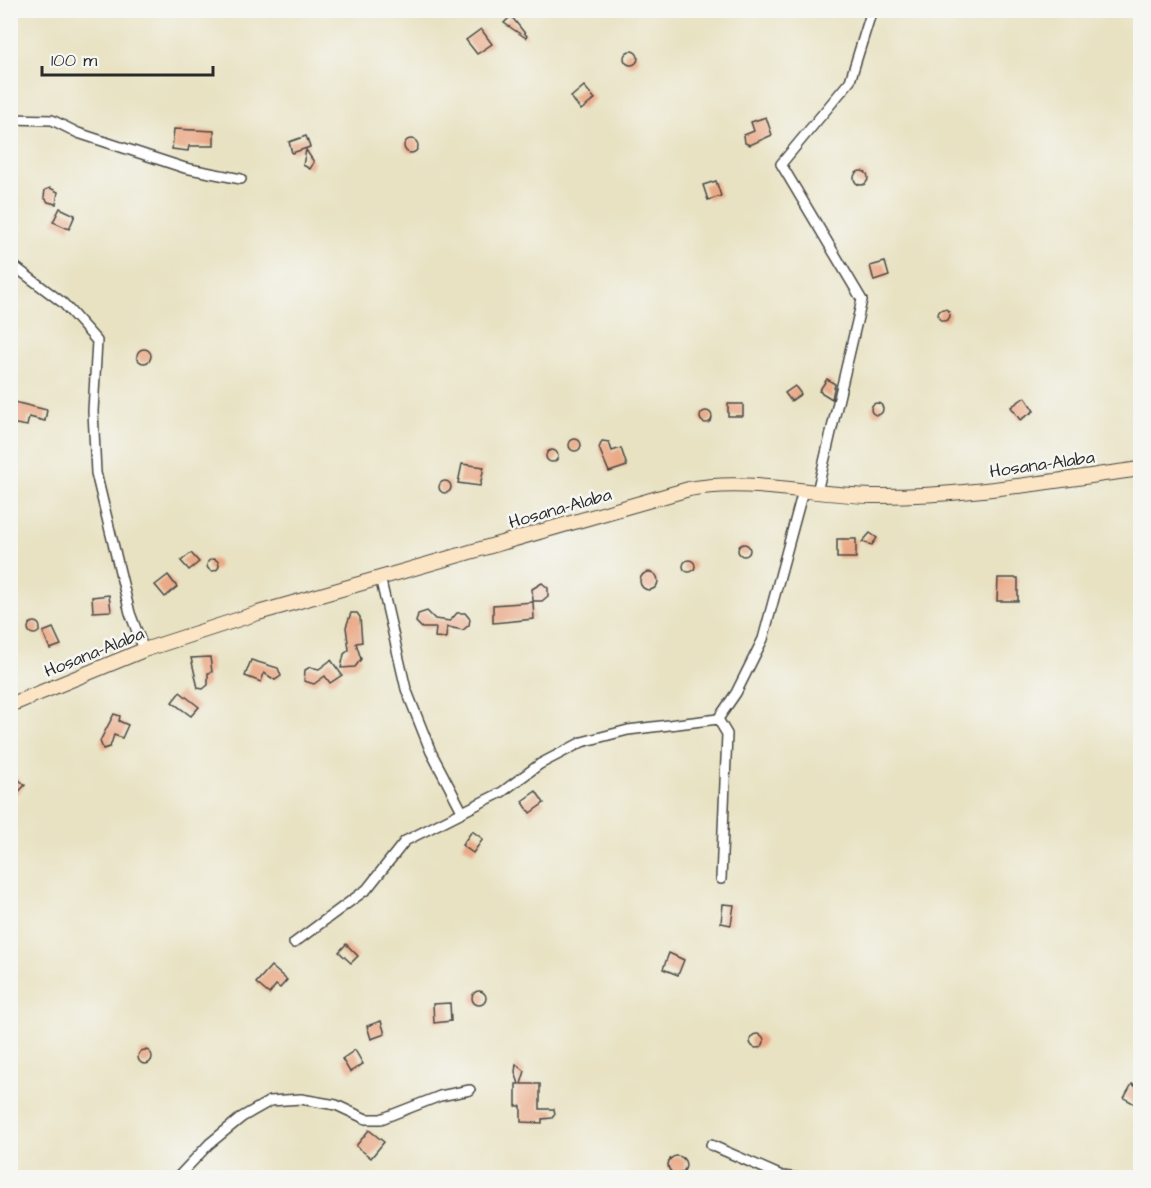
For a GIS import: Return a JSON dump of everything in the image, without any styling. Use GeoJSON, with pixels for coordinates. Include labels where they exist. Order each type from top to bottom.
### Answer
{"type":"FeatureCollection","features":[{"type":"Feature","properties":{"kind":"main road","name":"Hosana-Alaba"},"geometry":{"type":"LineString","coordinates":[[10,705],[144,650],[380,577],[689,489],[728,485],[872,495],[971,491],[1140,469]]}},
{"type":"Feature","properties":{"kind":"street"},"geometry":{"type":"LineString","coordinates":[[817,492],[862,300],[781,164],[850,81],[872,10]]}},
{"type":"Feature","properties":{"kind":"street"},"geometry":{"type":"LineString","coordinates":[[10,119],[52,120],[78,133],[185,168],[241,179]]}},
{"type":"Feature","properties":{"kind":"street"},"geometry":{"type":"LineString","coordinates":[[10,263],[63,303],[97,341],[93,411],[96,473],[130,614],[144,650]]}},
{"type":"Feature","properties":{"kind":"street"},"geometry":{"type":"LineString","coordinates":[[294,943],[367,889],[405,841],[502,792],[540,764],[582,742],[628,730],[718,719],[736,693],[763,639],[802,491]]}},
{"type":"Feature","properties":{"kind":"street"},"geometry":{"type":"LineString","coordinates":[[380,577],[406,689],[431,752],[462,811]]}},
{"type":"Feature","properties":{"kind":"street"},"geometry":{"type":"LineString","coordinates":[[718,719],[727,734],[721,879]]}},
{"type":"Feature","properties":{"kind":"street"},"geometry":{"type":"LineString","coordinates":[[177,1178],[218,1137],[242,1117],[270,1101],[301,1099],[336,1105],[366,1119],[381,1119],[440,1096],[470,1090]]}},
{"type":"Feature","properties":{"kind":"street"},"geometry":{"type":"LineString","coordinates":[[711,1145],[782,1176],[798,1178]]}},
{"type":"Feature","properties":{"kind":"building"},"geometry":{"type":"Polygon","coordinates":[[[511,16],[527,36],[526,38],[504,23],[511,16]]]}},
{"type":"Feature","properties":{"kind":"building"},"geometry":{"type":"Polygon","coordinates":[[[481,29],[492,44],[477,54],[466,40],[481,29]]]}},
{"type":"Feature","properties":{"kind":"building"},"geometry":{"type":"Polygon","coordinates":[[[628,51],[634,51],[638,58],[634,65],[628,65],[624,61],[624,55],[628,51]]]}},
{"type":"Feature","properties":{"kind":"building"},"geometry":{"type":"Polygon","coordinates":[[[584,86],[595,99],[581,110],[571,97],[584,86]]]}},
{"type":"Feature","properties":{"kind":"building"},"geometry":{"type":"Polygon","coordinates":[[[766,117],[772,135],[750,145],[745,143],[744,135],[754,131],[751,122],[766,117]]]}},
{"type":"Feature","properties":{"kind":"building"},"geometry":{"type":"Polygon","coordinates":[[[174,129],[214,131],[214,146],[189,146],[188,151],[172,149],[174,129]]]}},
{"type":"Feature","properties":{"kind":"building"},"geometry":{"type":"Polygon","coordinates":[[[306,136],[310,147],[292,153],[289,142],[306,136]]]}},
{"type":"Feature","properties":{"kind":"building"},"geometry":{"type":"Polygon","coordinates":[[[408,139],[414,139],[418,146],[414,153],[408,153],[404,149],[404,143],[408,139]]]}},
{"type":"Feature","properties":{"kind":"building"},"geometry":{"type":"Polygon","coordinates":[[[306,150],[314,162],[310,169],[303,165],[306,150]]]}},
{"type":"Feature","properties":{"kind":"building"},"geometry":{"type":"Polygon","coordinates":[[[861,171],[866,173],[868,178],[866,183],[861,185],[856,183],[854,178],[856,173],[861,171]]]}},
{"type":"Feature","properties":{"kind":"building"},"geometry":{"type":"Polygon","coordinates":[[[716,181],[721,196],[708,200],[703,185],[716,181]]]}},
{"type":"Feature","properties":{"kind":"building"},"geometry":{"type":"Polygon","coordinates":[[[50,188],[58,192],[56,204],[48,202],[44,197],[45,190],[50,188]]]}},
{"type":"Feature","properties":{"kind":"building"},"geometry":{"type":"Polygon","coordinates":[[[60,208],[75,215],[69,229],[53,222],[60,208]]]}},
{"type":"Feature","properties":{"kind":"building"},"geometry":{"type":"Polygon","coordinates":[[[885,262],[889,276],[874,281],[870,266],[885,262]]]}},
{"type":"Feature","properties":{"kind":"building"},"geometry":{"type":"Polygon","coordinates":[[[946,309],[950,315],[946,321],[942,321],[938,313],[946,309]]]}},
{"type":"Feature","properties":{"kind":"building"},"geometry":{"type":"Polygon","coordinates":[[[141,349],[147,349],[151,356],[147,363],[141,363],[137,359],[137,353],[141,349]]]}},
{"type":"Feature","properties":{"kind":"building"},"geometry":{"type":"Polygon","coordinates":[[[827,379],[835,384],[832,399],[819,391],[827,379]]]}},
{"type":"Feature","properties":{"kind":"building"},"geometry":{"type":"Polygon","coordinates":[[[795,386],[801,394],[791,401],[785,393],[795,386]]]}},
{"type":"Feature","properties":{"kind":"building"},"geometry":{"type":"Polygon","coordinates":[[[1025,397],[1034,411],[1020,420],[1011,407],[1025,397]]]}},
{"type":"Feature","properties":{"kind":"building"},"geometry":{"type":"Polygon","coordinates":[[[14,402],[47,410],[45,421],[29,417],[27,426],[10,423],[14,402]]]}},
{"type":"Feature","properties":{"kind":"building"},"geometry":{"type":"Polygon","coordinates":[[[879,403],[883,409],[879,415],[875,415],[871,407],[879,403]]]}},
{"type":"Feature","properties":{"kind":"building"},"geometry":{"type":"Polygon","coordinates":[[[728,404],[743,404],[743,416],[728,416],[728,404]]]}},
{"type":"Feature","properties":{"kind":"building"},"geometry":{"type":"Polygon","coordinates":[[[708,411],[712,417],[708,423],[704,423],[700,415],[708,411]]]}},
{"type":"Feature","properties":{"kind":"building"},"geometry":{"type":"Polygon","coordinates":[[[577,439],[581,445],[577,451],[573,451],[569,443],[577,439]]]}},
{"type":"Feature","properties":{"kind":"building"},"geometry":{"type":"Polygon","coordinates":[[[602,441],[609,442],[612,451],[621,448],[627,466],[609,472],[599,448],[602,441]]]}},
{"type":"Feature","properties":{"kind":"building"},"geometry":{"type":"Polygon","coordinates":[[[554,450],[558,456],[554,462],[550,462],[546,454],[554,450]]]}},
{"type":"Feature","properties":{"kind":"building"},"geometry":{"type":"Polygon","coordinates":[[[462,464],[484,467],[480,486],[458,483],[462,464]]]}},
{"type":"Feature","properties":{"kind":"building"},"geometry":{"type":"Polygon","coordinates":[[[447,481],[451,487],[447,493],[443,493],[439,485],[447,481]]]}},
{"type":"Feature","properties":{"kind":"building"},"geometry":{"type":"Polygon","coordinates":[[[870,533],[877,538],[872,545],[862,542],[870,533]]]}},
{"type":"Feature","properties":{"kind":"building"},"geometry":{"type":"Polygon","coordinates":[[[837,539],[856,539],[856,558],[837,558],[837,539]]]}},
{"type":"Feature","properties":{"kind":"building"},"geometry":{"type":"Polygon","coordinates":[[[746,544],[750,550],[746,556],[742,556],[738,548],[746,544]]]}},
{"type":"Feature","properties":{"kind":"building"},"geometry":{"type":"Polygon","coordinates":[[[191,553],[199,562],[189,570],[181,561],[191,553]]]}},
{"type":"Feature","properties":{"kind":"building"},"geometry":{"type":"Polygon","coordinates":[[[215,559],[219,565],[215,571],[211,571],[207,563],[215,559]]]}},
{"type":"Feature","properties":{"kind":"building"},"geometry":{"type":"Polygon","coordinates":[[[691,560],[695,566],[691,572],[687,572],[683,564],[691,560]]]}},
{"type":"Feature","properties":{"kind":"building"},"geometry":{"type":"Polygon","coordinates":[[[649,572],[655,575],[658,581],[655,587],[649,590],[643,587],[640,581],[643,575],[649,572]]]}},
{"type":"Feature","properties":{"kind":"building"},"geometry":{"type":"Polygon","coordinates":[[[168,575],[177,587],[165,597],[155,585],[168,575]]]}},
{"type":"Feature","properties":{"kind":"building"},"geometry":{"type":"Polygon","coordinates":[[[998,578],[1018,578],[1018,601],[997,601],[998,578]]]}},
{"type":"Feature","properties":{"kind":"building"},"geometry":{"type":"Polygon","coordinates":[[[542,583],[548,588],[548,596],[542,601],[533,601],[532,589],[542,583]]]}},
{"type":"Feature","properties":{"kind":"building"},"geometry":{"type":"Polygon","coordinates":[[[109,595],[111,611],[93,612],[92,597],[109,595]]]}},
{"type":"Feature","properties":{"kind":"building"},"geometry":{"type":"Polygon","coordinates":[[[533,602],[534,619],[493,623],[493,605],[533,602]]]}},
{"type":"Feature","properties":{"kind":"building"},"geometry":{"type":"Polygon","coordinates":[[[427,611],[435,619],[450,621],[457,613],[465,613],[470,619],[469,625],[463,630],[447,627],[446,638],[435,637],[436,628],[422,628],[416,622],[418,614],[427,611]]]}},
{"type":"Feature","properties":{"kind":"building"},"geometry":{"type":"Polygon","coordinates":[[[351,613],[357,613],[360,617],[362,642],[356,643],[361,659],[355,667],[341,668],[344,654],[349,650],[346,627],[351,613]]]}},
{"type":"Feature","properties":{"kind":"building"},"geometry":{"type":"Polygon","coordinates":[[[36,622],[40,628],[36,634],[32,634],[28,626],[36,622]]]}},
{"type":"Feature","properties":{"kind":"building"},"geometry":{"type":"Polygon","coordinates":[[[53,628],[61,645],[50,649],[43,632],[53,628]]]}},
{"type":"Feature","properties":{"kind":"building"},"geometry":{"type":"Polygon","coordinates":[[[210,657],[212,672],[208,673],[208,685],[203,689],[198,688],[191,658],[210,657]]]}},
{"type":"Feature","properties":{"kind":"building"},"geometry":{"type":"Polygon","coordinates":[[[251,660],[278,668],[281,676],[275,680],[264,673],[261,682],[245,676],[251,660]]]}},
{"type":"Feature","properties":{"kind":"building"},"geometry":{"type":"Polygon","coordinates":[[[331,660],[342,675],[330,683],[325,676],[314,684],[304,681],[305,670],[310,667],[319,669],[331,660]]]}},
{"type":"Feature","properties":{"kind":"building"},"geometry":{"type":"Polygon","coordinates":[[[180,692],[199,707],[191,716],[172,702],[180,692]]]}},
{"type":"Feature","properties":{"kind":"building"},"geometry":{"type":"Polygon","coordinates":[[[114,714],[120,716],[119,721],[128,725],[122,738],[114,735],[110,747],[103,749],[100,741],[114,714]]]}},
{"type":"Feature","properties":{"kind":"building"},"geometry":{"type":"Polygon","coordinates":[[[10,772],[25,785],[10,801],[10,772]]]}},
{"type":"Feature","properties":{"kind":"building"},"geometry":{"type":"Polygon","coordinates":[[[536,791],[544,803],[530,813],[522,801],[536,791]]]}},
{"type":"Feature","properties":{"kind":"building"},"geometry":{"type":"Polygon","coordinates":[[[472,831],[483,839],[473,853],[462,845],[472,831]]]}},
{"type":"Feature","properties":{"kind":"building"},"geometry":{"type":"Polygon","coordinates":[[[723,904],[734,905],[731,925],[721,923],[723,904]]]}},
{"type":"Feature","properties":{"kind":"building"},"geometry":{"type":"Polygon","coordinates":[[[346,944],[358,956],[351,963],[339,952],[346,944]]]}},
{"type":"Feature","properties":{"kind":"building"},"geometry":{"type":"Polygon","coordinates":[[[669,953],[684,960],[678,975],[663,969],[669,953]]]}},
{"type":"Feature","properties":{"kind":"building"},"geometry":{"type":"Polygon","coordinates":[[[271,966],[287,980],[280,988],[276,985],[269,994],[256,983],[271,966]]]}},
{"type":"Feature","properties":{"kind":"building"},"geometry":{"type":"Polygon","coordinates":[[[476,991],[482,991],[486,998],[482,1005],[476,1005],[472,1001],[472,995],[476,991]]]}},
{"type":"Feature","properties":{"kind":"building"},"geometry":{"type":"Polygon","coordinates":[[[450,1003],[451,1021],[434,1023],[433,1004],[450,1003]]]}},
{"type":"Feature","properties":{"kind":"building"},"geometry":{"type":"Polygon","coordinates":[[[381,1021],[385,1034],[371,1039],[367,1026],[381,1021]]]}},
{"type":"Feature","properties":{"kind":"building"},"geometry":{"type":"Polygon","coordinates":[[[754,1034],[760,1034],[764,1041],[760,1048],[754,1048],[750,1044],[750,1038],[754,1034]]]}},
{"type":"Feature","properties":{"kind":"building"},"geometry":{"type":"Polygon","coordinates":[[[142,1050],[148,1050],[152,1057],[148,1064],[142,1064],[138,1060],[138,1054],[142,1050]]]}},
{"type":"Feature","properties":{"kind":"building"},"geometry":{"type":"Polygon","coordinates":[[[355,1050],[363,1064],[350,1072],[342,1059],[355,1050]]]}},
{"type":"Feature","properties":{"kind":"building"},"geometry":{"type":"Polygon","coordinates":[[[516,1064],[525,1071],[521,1084],[540,1084],[540,1109],[554,1109],[555,1114],[552,1118],[542,1119],[542,1123],[521,1122],[521,1106],[516,1106],[516,1084],[519,1084],[515,1072],[516,1064]]]}},
{"type":"Feature","properties":{"kind":"building"},"geometry":{"type":"Polygon","coordinates":[[[1132,1084],[1140,1089],[1140,1107],[1124,1098],[1132,1084]]]}},
{"type":"Feature","properties":{"kind":"building"},"geometry":{"type":"Polygon","coordinates":[[[369,1130],[384,1142],[371,1158],[356,1146],[369,1130]]]}},
{"type":"Feature","properties":{"kind":"building"},"geometry":{"type":"Polygon","coordinates":[[[677,1156],[683,1159],[686,1165],[683,1171],[677,1174],[671,1171],[668,1165],[671,1159],[677,1156]]]}}]}
